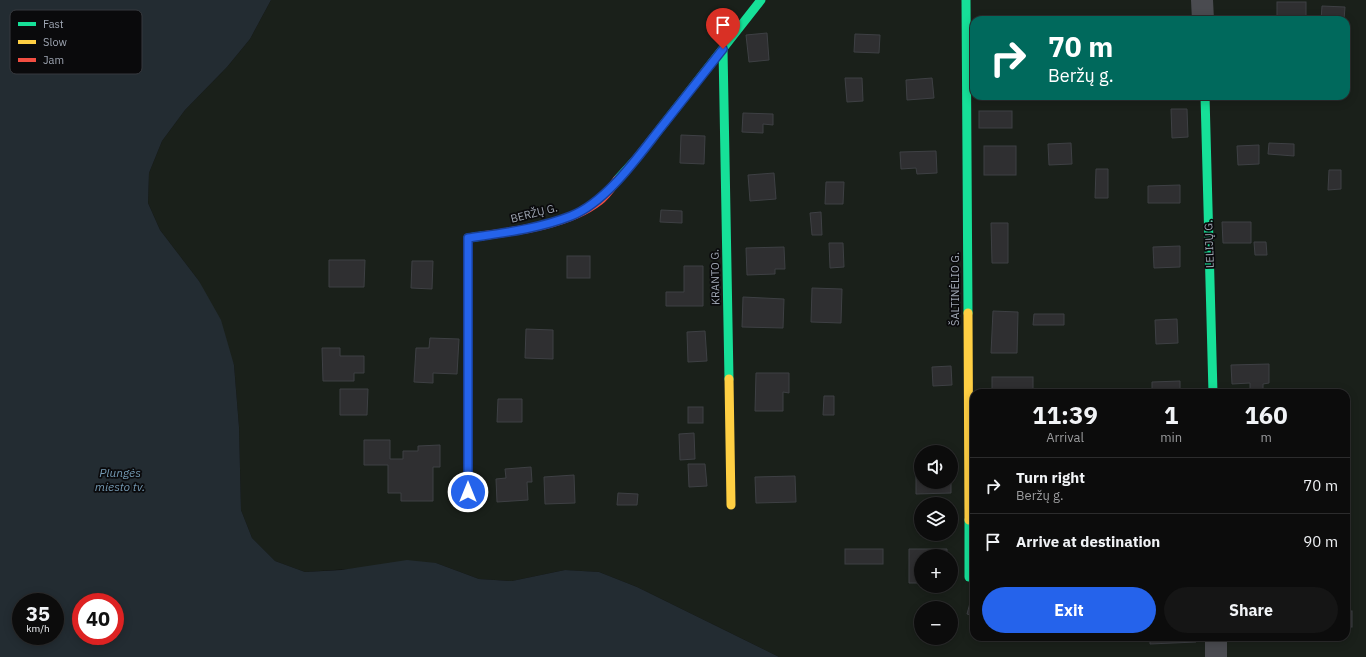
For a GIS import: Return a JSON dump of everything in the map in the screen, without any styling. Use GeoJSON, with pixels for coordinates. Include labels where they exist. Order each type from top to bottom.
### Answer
{"type":"FeatureCollection","features":[{"type":"Feature","properties":{"kind":"street","name":"BERŽŲ G."},"geometry":{"type":"LineString","coordinates":[[468,492],[468,238],[520,230],[549,223],[572,216],[599,200],[637,158],[761,0]]}},
{"type":"Feature","properties":{"kind":"street","name":"ŠALTINĖLIO G."},"geometry":{"type":"LineString","coordinates":[[966,0],[968,577]]}},
{"type":"Feature","properties":{"kind":"street"},"geometry":{"type":"LineString","coordinates":[[1202,0],[1203,16]]}},
{"type":"Feature","properties":{"kind":"street","name":"KRANTO G."},"geometry":{"type":"LineString","coordinates":[[723,49],[732,506]]}},
{"type":"Feature","properties":{"kind":"street","name":"LELIJŲ G."},"geometry":{"type":"LineString","coordinates":[[1205,100],[1213,389]]}},
{"type":"Feature","properties":{"kind":"street"},"geometry":{"type":"LineString","coordinates":[[1216,641],[1216,657]]}},
{"type":"Feature","properties":{"kind":"shaded area"},"geometry":{"type":"Polygon","coordinates":[[[271,0],[1366,0],[1366,657],[779,657],[637,587],[599,572],[565,570],[512,581],[479,579],[436,563],[305,572],[275,561],[252,538],[241,510],[239,427],[234,365],[199,281],[160,230],[148,203],[149,173],[162,141],[185,110],[227,67],[250,39],[271,0]]]}},
{"type":"Feature","properties":{"kind":"water","name":"Plungės miesto tv."},"geometry":{"type":"Polygon","coordinates":[[[0,0],[271,0],[250,39],[227,67],[185,110],[162,141],[149,173],[148,203],[160,230],[199,281],[221,320],[234,365],[239,427],[241,510],[252,538],[275,561],[305,572],[341,570],[407,560],[436,563],[479,579],[512,581],[565,570],[599,572],[637,587],[779,657],[0,657],[0,0]]]}},
{"type":"Feature","properties":{"kind":"building"},"geometry":{"type":"Polygon","coordinates":[[[1277,2],[1306,2],[1306,16],[1277,16],[1277,2]]]}},
{"type":"Feature","properties":{"kind":"building"},"geometry":{"type":"Polygon","coordinates":[[[1322,6],[1345,7],[1344,16],[1321,16],[1322,6]]]}},
{"type":"Feature","properties":{"kind":"building"},"geometry":{"type":"Polygon","coordinates":[[[767,33],[769,60],[749,62],[746,35],[767,33]]]}},
{"type":"Feature","properties":{"kind":"building"},"geometry":{"type":"Polygon","coordinates":[[[855,34],[880,35],[879,53],[854,52],[855,34]]]}},
{"type":"Feature","properties":{"kind":"building"},"geometry":{"type":"Polygon","coordinates":[[[845,78],[862,78],[863,101],[847,102],[845,78]]]}},
{"type":"Feature","properties":{"kind":"building"},"geometry":{"type":"Polygon","coordinates":[[[932,78],[934,98],[907,100],[906,80],[932,78]]]}},
{"type":"Feature","properties":{"kind":"building"},"geometry":{"type":"Polygon","coordinates":[[[1171,109],[1187,109],[1188,137],[1172,138],[1171,109]]]}},
{"type":"Feature","properties":{"kind":"building"},"geometry":{"type":"Polygon","coordinates":[[[979,111],[1012,111],[1012,128],[979,128],[979,111]]]}},
{"type":"Feature","properties":{"kind":"building"},"geometry":{"type":"Polygon","coordinates":[[[743,113],[773,114],[773,125],[763,124],[763,133],[742,132],[743,113]]]}},
{"type":"Feature","properties":{"kind":"building"},"geometry":{"type":"Polygon","coordinates":[[[681,135],[705,136],[704,164],[680,163],[681,135]]]}},
{"type":"Feature","properties":{"kind":"building"},"geometry":{"type":"Polygon","coordinates":[[[1071,143],[1072,164],[1049,165],[1048,144],[1071,143]]]}},
{"type":"Feature","properties":{"kind":"building"},"geometry":{"type":"Polygon","coordinates":[[[1269,143],[1294,144],[1294,156],[1268,154],[1269,143]]]}},
{"type":"Feature","properties":{"kind":"building"},"geometry":{"type":"Polygon","coordinates":[[[1259,145],[1259,164],[1238,165],[1237,146],[1259,145]]]}},
{"type":"Feature","properties":{"kind":"building"},"geometry":{"type":"Polygon","coordinates":[[[984,146],[1016,146],[1016,175],[984,175],[984,146]]]}},
{"type":"Feature","properties":{"kind":"building"},"geometry":{"type":"Polygon","coordinates":[[[936,151],[937,173],[917,174],[916,168],[901,169],[900,152],[936,151]]]}},
{"type":"Feature","properties":{"kind":"building"},"geometry":{"type":"Polygon","coordinates":[[[1096,169],[1108,169],[1108,198],[1095,198],[1096,169]]]}},
{"type":"Feature","properties":{"kind":"building"},"geometry":{"type":"Polygon","coordinates":[[[1329,170],[1341,170],[1341,189],[1328,190],[1329,170]]]}},
{"type":"Feature","properties":{"kind":"building"},"geometry":{"type":"Polygon","coordinates":[[[774,173],[776,199],[750,201],[748,175],[774,173]]]}},
{"type":"Feature","properties":{"kind":"building"},"geometry":{"type":"Polygon","coordinates":[[[826,182],[844,182],[843,204],[825,204],[826,182]]]}},
{"type":"Feature","properties":{"kind":"building"},"geometry":{"type":"Polygon","coordinates":[[[1180,185],[1180,203],[1148,203],[1148,186],[1180,185]]]}},
{"type":"Feature","properties":{"kind":"building"},"geometry":{"type":"Polygon","coordinates":[[[661,210],[682,211],[682,223],[660,222],[661,210]]]}},
{"type":"Feature","properties":{"kind":"building"},"geometry":{"type":"Polygon","coordinates":[[[821,212],[822,235],[812,235],[810,213],[821,212]]]}},
{"type":"Feature","properties":{"kind":"building"},"geometry":{"type":"Polygon","coordinates":[[[1222,222],[1251,222],[1251,243],[1223,243],[1222,222]]]}},
{"type":"Feature","properties":{"kind":"building"},"geometry":{"type":"Polygon","coordinates":[[[991,223],[1008,223],[1008,263],[992,263],[991,223]]]}},
{"type":"Feature","properties":{"kind":"building"},"geometry":{"type":"Polygon","coordinates":[[[1254,242],[1266,242],[1267,255],[1255,255],[1254,242]]]}},
{"type":"Feature","properties":{"kind":"building"},"geometry":{"type":"Polygon","coordinates":[[[829,243],[843,243],[844,267],[830,268],[829,243]]]}},
{"type":"Feature","properties":{"kind":"building"},"geometry":{"type":"Polygon","coordinates":[[[1180,246],[1180,267],[1154,268],[1153,247],[1180,246]]]}},
{"type":"Feature","properties":{"kind":"building"},"geometry":{"type":"Polygon","coordinates":[[[784,247],[785,269],[775,269],[775,274],[747,275],[746,248],[784,247]]]}},
{"type":"Feature","properties":{"kind":"building"},"geometry":{"type":"Polygon","coordinates":[[[567,256],[590,256],[590,278],[567,278],[567,256]]]}},
{"type":"Feature","properties":{"kind":"building"},"geometry":{"type":"Polygon","coordinates":[[[329,260],[365,260],[364,287],[329,287],[329,260]]]}},
{"type":"Feature","properties":{"kind":"building"},"geometry":{"type":"Polygon","coordinates":[[[412,261],[433,261],[432,289],[411,288],[412,261]]]}},
{"type":"Feature","properties":{"kind":"building"},"geometry":{"type":"Polygon","coordinates":[[[684,266],[703,266],[703,306],[666,306],[666,292],[684,292],[684,266]]]}},
{"type":"Feature","properties":{"kind":"building"},"geometry":{"type":"Polygon","coordinates":[[[812,288],[842,289],[841,323],[811,322],[812,288]]]}},
{"type":"Feature","properties":{"kind":"building"},"geometry":{"type":"Polygon","coordinates":[[[743,297],[784,299],[783,328],[742,327],[743,297]]]}},
{"type":"Feature","properties":{"kind":"building"},"geometry":{"type":"Polygon","coordinates":[[[993,311],[1018,312],[1017,353],[991,353],[993,311]]]}},
{"type":"Feature","properties":{"kind":"building"},"geometry":{"type":"Polygon","coordinates":[[[1034,314],[1064,314],[1064,325],[1033,325],[1034,314]]]}},
{"type":"Feature","properties":{"kind":"building"},"geometry":{"type":"Polygon","coordinates":[[[1177,319],[1178,343],[1156,344],[1155,320],[1177,319]]]}},
{"type":"Feature","properties":{"kind":"building"},"geometry":{"type":"Polygon","coordinates":[[[526,329],[553,330],[553,359],[525,358],[526,329]]]}},
{"type":"Feature","properties":{"kind":"building"},"geometry":{"type":"Polygon","coordinates":[[[705,331],[707,361],[688,362],[687,332],[705,331]]]}},
{"type":"Feature","properties":{"kind":"building"},"geometry":{"type":"Polygon","coordinates":[[[430,338],[459,339],[457,374],[433,373],[433,383],[414,382],[416,348],[429,348],[430,338]]]}},
{"type":"Feature","properties":{"kind":"building"},"geometry":{"type":"Polygon","coordinates":[[[322,348],[340,348],[340,356],[364,356],[364,373],[354,373],[354,381],[323,381],[322,348]]]}},
{"type":"Feature","properties":{"kind":"building"},"geometry":{"type":"Polygon","coordinates":[[[1269,364],[1269,383],[1263,384],[1263,389],[1250,389],[1250,383],[1232,384],[1231,365],[1269,364]]]}},
{"type":"Feature","properties":{"kind":"building"},"geometry":{"type":"Polygon","coordinates":[[[951,366],[952,385],[933,386],[932,367],[951,366]]]}},
{"type":"Feature","properties":{"kind":"building"},"geometry":{"type":"Polygon","coordinates":[[[756,373],[789,373],[789,393],[783,392],[783,411],[755,411],[756,373]]]}},
{"type":"Feature","properties":{"kind":"building"},"geometry":{"type":"Polygon","coordinates":[[[992,377],[1033,377],[1033,389],[992,389],[992,377]]]}},
{"type":"Feature","properties":{"kind":"building"},"geometry":{"type":"Polygon","coordinates":[[[1180,381],[1180,389],[1152,389],[1152,382],[1180,381]]]}},
{"type":"Feature","properties":{"kind":"building"},"geometry":{"type":"Polygon","coordinates":[[[340,389],[368,389],[367,415],[340,415],[340,389]]]}},
{"type":"Feature","properties":{"kind":"building"},"geometry":{"type":"Polygon","coordinates":[[[824,396],[834,396],[834,415],[823,415],[824,396]]]}},
{"type":"Feature","properties":{"kind":"building"},"geometry":{"type":"Polygon","coordinates":[[[498,399],[522,399],[522,422],[497,422],[498,399]]]}},
{"type":"Feature","properties":{"kind":"building"},"geometry":{"type":"Polygon","coordinates":[[[688,407],[703,407],[703,423],[688,423],[688,407]]]}},
{"type":"Feature","properties":{"kind":"building"},"geometry":{"type":"Polygon","coordinates":[[[694,433],[695,459],[680,460],[679,434],[694,433]]]}},
{"type":"Feature","properties":{"kind":"building"},"geometry":{"type":"Polygon","coordinates":[[[364,440],[390,440],[390,459],[403,459],[403,451],[418,451],[418,446],[440,445],[440,467],[433,467],[433,501],[401,501],[401,493],[388,493],[388,465],[364,465],[364,440]]]}},
{"type":"Feature","properties":{"kind":"building"},"geometry":{"type":"Polygon","coordinates":[[[688,464],[705,464],[707,486],[689,487],[688,464]]]}},
{"type":"Feature","properties":{"kind":"building"},"geometry":{"type":"Polygon","coordinates":[[[531,467],[532,482],[527,482],[528,500],[497,502],[496,479],[506,478],[505,469],[531,467]]]}},
{"type":"Feature","properties":{"kind":"building"},"geometry":{"type":"Polygon","coordinates":[[[574,475],[575,503],[545,504],[544,477],[574,475]]]}},
{"type":"Feature","properties":{"kind":"building"},"geometry":{"type":"Polygon","coordinates":[[[795,476],[796,502],[756,503],[755,477],[795,476]]]}},
{"type":"Feature","properties":{"kind":"building"},"geometry":{"type":"Polygon","coordinates":[[[916,489],[951,489],[951,493],[916,494],[916,489]]]}},
{"type":"Feature","properties":{"kind":"building"},"geometry":{"type":"Polygon","coordinates":[[[618,493],[638,494],[637,505],[617,505],[618,493]]]}},
{"type":"Feature","properties":{"kind":"building"},"geometry":{"type":"Polygon","coordinates":[[[845,549],[883,549],[883,564],[845,564],[845,549]]]}},
{"type":"Feature","properties":{"kind":"building"},"geometry":{"type":"Polygon","coordinates":[[[909,549],[914,549],[914,583],[909,583],[909,549]]]}},
{"type":"Feature","properties":{"kind":"building"},"geometry":{"type":"Polygon","coordinates":[[[970,603],[970,615],[967,614],[970,603]]]}},
{"type":"Feature","properties":{"kind":"building"},"geometry":{"type":"Polygon","coordinates":[[[1350,611],[1352,611],[1352,627],[1350,627],[1350,611]]]}},
{"type":"Feature","properties":{"kind":"building"},"geometry":{"type":"Polygon","coordinates":[[[1150,641],[1196,641],[1196,642],[1150,644],[1150,641]]]}},
{"type":"Feature","properties":{"kind":"traffic: fast"},"geometry":{"type":"LineString","coordinates":[[617,180],[637,158],[761,0]]}},
{"type":"Feature","properties":{"kind":"traffic: fast"},"geometry":{"type":"LineString","coordinates":[[966,0],[968,313]]}},
{"type":"Feature","properties":{"kind":"traffic: fast"},"geometry":{"type":"LineString","coordinates":[[723,49],[729,379]]}},
{"type":"Feature","properties":{"kind":"traffic: fast"},"geometry":{"type":"LineString","coordinates":[[1205,100],[1213,389]]}},
{"type":"Feature","properties":{"kind":"traffic: fast"},"geometry":{"type":"LineString","coordinates":[[468,492],[468,238],[482,236]]}},
{"type":"Feature","properties":{"kind":"traffic: fast"},"geometry":{"type":"LineString","coordinates":[[969,520],[969,577]]}},
{"type":"Feature","properties":{"kind":"traffic: slow"},"geometry":{"type":"LineString","coordinates":[[968,313],[969,520]]}},
{"type":"Feature","properties":{"kind":"traffic: slow"},"geometry":{"type":"LineString","coordinates":[[729,379],[731,505]]}},
{"type":"Feature","properties":{"kind":"traffic: jam"},"geometry":{"type":"LineString","coordinates":[[482,236],[527,229],[558,221],[573,215],[587,209],[602,199],[617,180]]}},
{"type":"Feature","properties":{"kind":"route"},"geometry":{"type":"LineString","coordinates":[[468,492],[468,238],[520,230],[549,223],[572,216],[599,200],[637,158],[723,49]]}}]}
